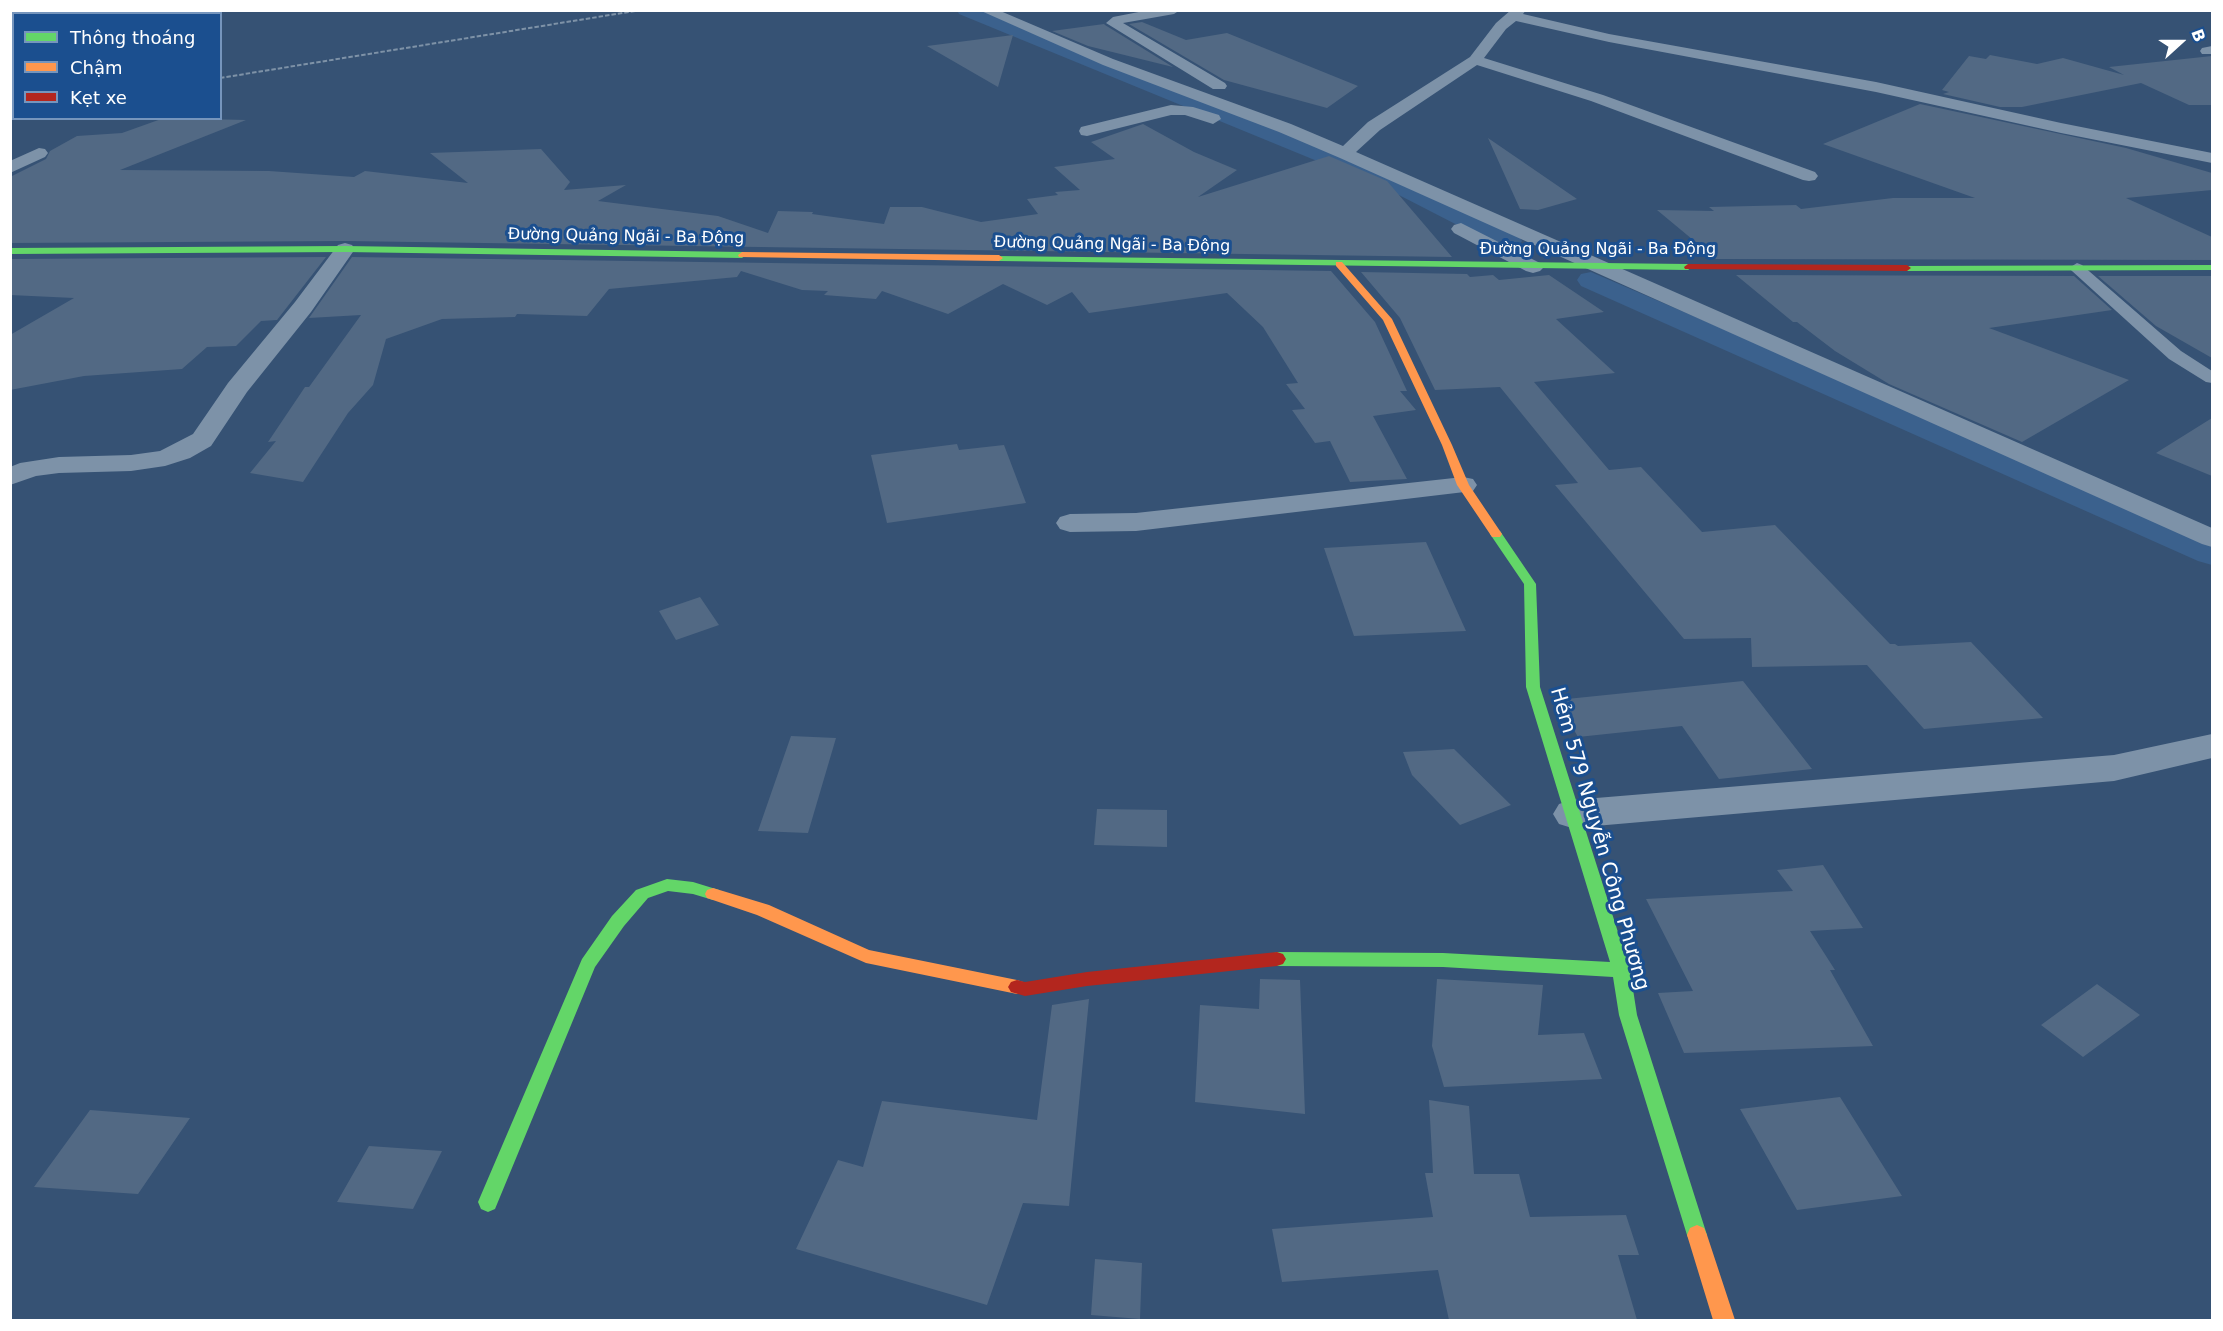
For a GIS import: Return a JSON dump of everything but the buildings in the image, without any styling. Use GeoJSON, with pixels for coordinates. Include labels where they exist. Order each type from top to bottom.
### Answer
{"type":"FeatureCollection","features":[{"type":"Feature","properties":{"kind":"main road","name":"Đường Quảng Ngãi - Ba Động"},"geometry":{"type":"LineString","coordinates":[[10,251],[345,249],[1533,267],[2212,268]]}},
{"type":"Feature","properties":{"kind":"main road","name":"Hẻm 579 Nguyễn Công Phương"},"geometry":{"type":"LineString","coordinates":[[1339,264],[1387,319],[1448,445],[1463,485],[1530,584],[1533,687],[1621,970],[1628,1015],[1724,1320]]}},
{"type":"Feature","properties":{"kind":"main road"},"geometry":{"type":"LineString","coordinates":[[488,1202],[588,964],[618,921],[642,894],[667,885],[693,888],[763,910],[866,956],[1025,989],[1263,958],[1443,960],[1621,970]]}},
{"type":"Feature","properties":{"kind":"street"},"geometry":{"type":"LineString","coordinates":[[985,10],[1108,62],[1218,114],[1346,154],[2212,538]]}},
{"type":"Feature","properties":{"kind":"street"},"geometry":{"type":"LineString","coordinates":[[1087,131],[1171,110],[1218,114],[1238,97],[1187,69],[1113,23],[1118,20],[1174,10]]}},
{"type":"Feature","properties":{"kind":"street"},"geometry":{"type":"LineString","coordinates":[[1346,154],[1351,146],[1374,126],[1475,60],[1515,12],[1609,38],[1876,87],[2212,158]]}},
{"type":"Feature","properties":{"kind":"street"},"geometry":{"type":"LineString","coordinates":[[1475,60],[1597,98],[1809,176]]}},
{"type":"Feature","properties":{"kind":"street"},"geometry":{"type":"LineString","coordinates":[[1805,62],[1964,100],[1976,105],[1978,110]]}},
{"type":"Feature","properties":{"kind":"street"},"geometry":{"type":"LineString","coordinates":[[10,168],[39,153]]}},
{"type":"Feature","properties":{"kind":"street"},"geometry":{"type":"LineString","coordinates":[[1448,223],[1533,267]]}},
{"type":"Feature","properties":{"kind":"street"},"geometry":{"type":"LineString","coordinates":[[10,477],[30,469],[59,465],[131,463],[165,458],[202,440],[237,388],[303,307],[345,249]]}},
{"type":"Feature","properties":{"kind":"street"},"geometry":{"type":"LineString","coordinates":[[1070,523],[1136,522],[1463,485]]}},
{"type":"Feature","properties":{"kind":"street"},"geometry":{"type":"LineString","coordinates":[[1572,814],[2114,768],[2212,746]]}},
{"type":"Feature","properties":{"kind":"lane"},"geometry":{"type":"LineString","coordinates":[[2077,267],[2175,355],[2212,378]]}},
{"type":"Feature","properties":{"kind":"waterway"},"geometry":{"type":"LineString","coordinates":[[965,10],[1404,188],[1509,241]]}},
{"type":"Feature","properties":{"kind":"waterway"},"geometry":{"type":"LineString","coordinates":[[1591,280],[2212,553]]}},
{"type":"Feature","properties":{"kind":"railway"},"geometry":{"type":"LineString","coordinates":[[222,78],[641,10]]}},
{"type":"Feature","properties":{"kind":"traffic: fast"},"geometry":{"type":"LineString","coordinates":[[10,251],[345,249],[742,255]]}},
{"type":"Feature","properties":{"kind":"traffic: fast"},"geometry":{"type":"LineString","coordinates":[[999,258],[1688,267]]}},
{"type":"Feature","properties":{"kind":"traffic: fast"},"geometry":{"type":"LineString","coordinates":[[1907,268],[2212,268]]}},
{"type":"Feature","properties":{"kind":"traffic: fast"},"geometry":{"type":"LineString","coordinates":[[1496,534],[1530,584],[1533,687],[1621,970],[1628,1015],[1697,1235]]}},
{"type":"Feature","properties":{"kind":"traffic: fast"},"geometry":{"type":"LineString","coordinates":[[488,1202],[588,964],[618,921],[642,894],[667,885],[693,888],[713,894]]}},
{"type":"Feature","properties":{"kind":"traffic: fast"},"geometry":{"type":"LineString","coordinates":[[1277,959],[1443,960],[1621,970]]}},
{"type":"Feature","properties":{"kind":"traffic: slow"},"geometry":{"type":"LineString","coordinates":[[742,255],[999,258]]}},
{"type":"Feature","properties":{"kind":"traffic: slow"},"geometry":{"type":"LineString","coordinates":[[1339,264],[1387,319],[1447,445],[1463,485],[1496,534]]}},
{"type":"Feature","properties":{"kind":"traffic: slow"},"geometry":{"type":"LineString","coordinates":[[713,894],[763,910],[866,956],[1017,987]]}},
{"type":"Feature","properties":{"kind":"traffic: slow"},"geometry":{"type":"LineString","coordinates":[[1697,1235],[1724,1320]]}},
{"type":"Feature","properties":{"kind":"traffic: jam"},"geometry":{"type":"LineString","coordinates":[[1688,267],[1907,268]]}},
{"type":"Feature","properties":{"kind":"traffic: jam"},"geometry":{"type":"LineString","coordinates":[[1017,987],[1025,989],[1087,979],[1277,959]]}}]}
